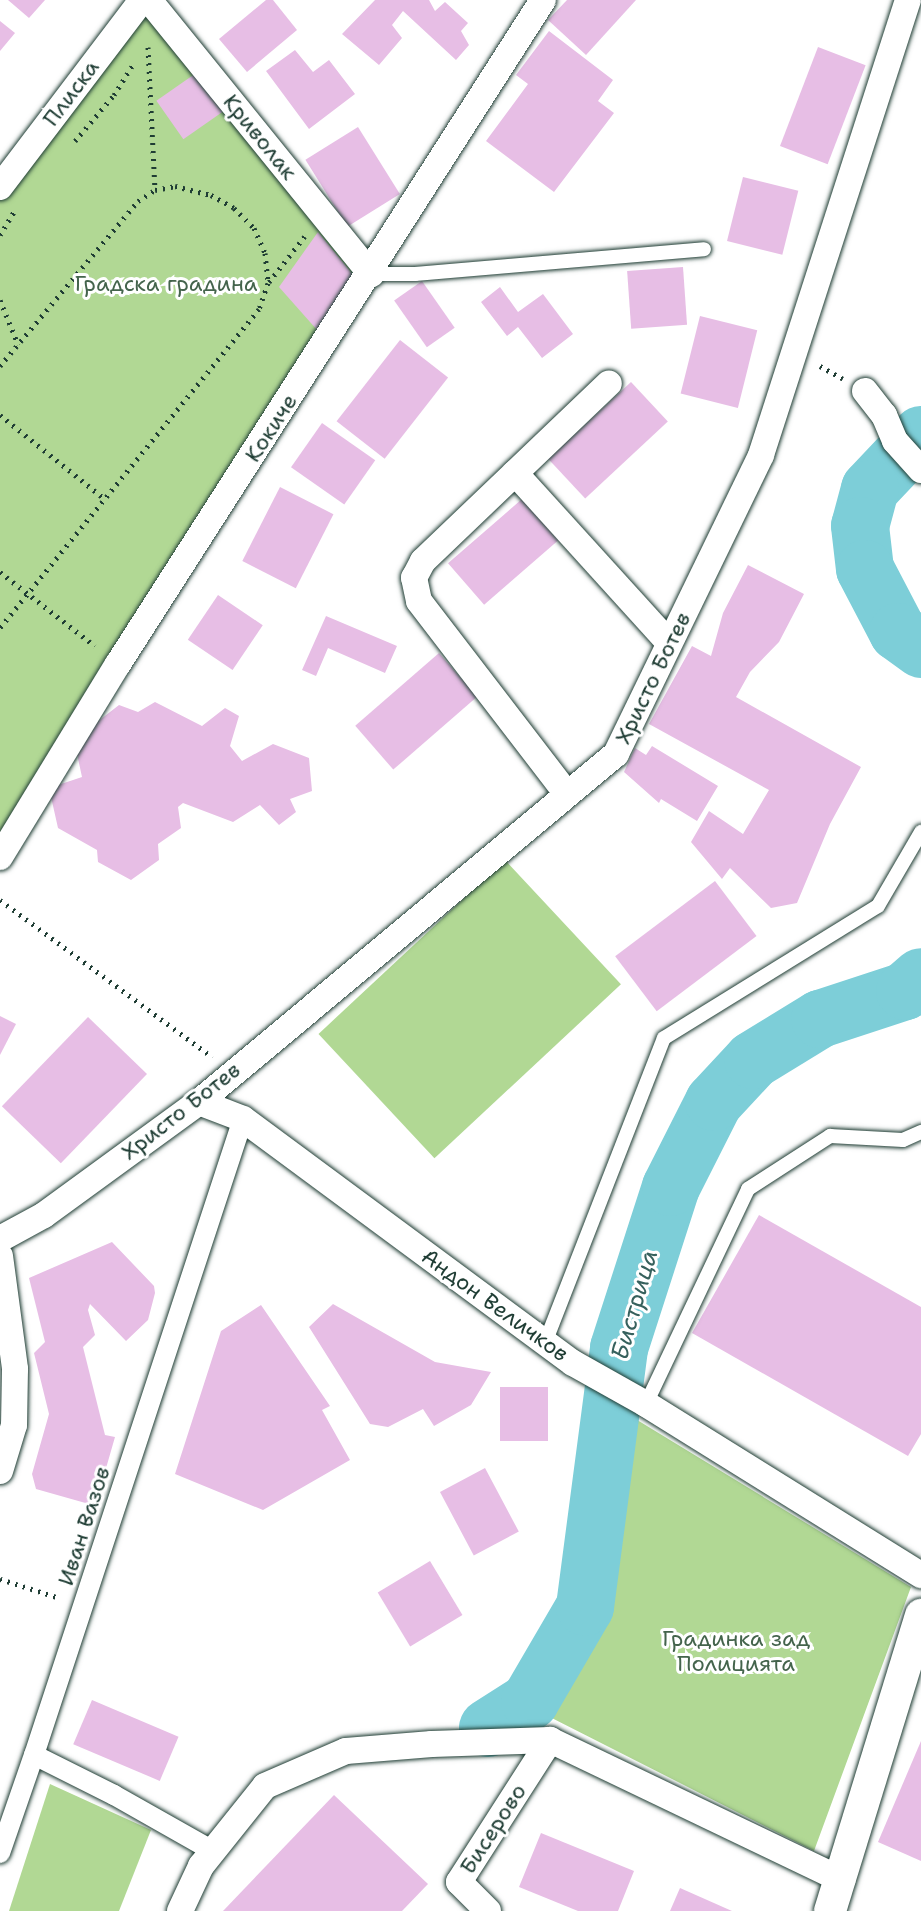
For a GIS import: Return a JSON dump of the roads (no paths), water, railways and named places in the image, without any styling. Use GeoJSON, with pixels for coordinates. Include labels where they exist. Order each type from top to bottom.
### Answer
{"type":"FeatureCollection","features":[{"type":"Feature","properties":{"kind":"street","name":"Плиска"},"geometry":{"type":"LineString","coordinates":[[0,187],[142,0]]}},
{"type":"Feature","properties":{"kind":"street","name":"Криволак"},"geometry":{"type":"LineString","coordinates":[[149,0],[371,274]]}},
{"type":"Feature","properties":{"kind":"street","name":"Кокиче"},"geometry":{"type":"LineString","coordinates":[[0,857],[118,664],[371,274],[543,0]]}},
{"type":"Feature","properties":{"kind":"street","name":"Христо Ботев"},"geometry":{"type":"LineString","coordinates":[[0,1239],[44,1215],[199,1102],[616,754],[761,455],[908,0]]}},
{"type":"Feature","properties":{"kind":"street"},"geometry":{"type":"LineString","coordinates":[[567,794],[419,601],[414,578],[423,561],[609,383]]}},
{"type":"Feature","properties":{"kind":"street"},"geometry":{"type":"LineString","coordinates":[[865,391],[884,415],[895,441],[921,470]]}},
{"type":"Feature","properties":{"kind":"street"},"geometry":{"type":"LineString","coordinates":[[515,473],[669,643]]}},
{"type":"Feature","properties":{"kind":"street","name":"Андон Величков"},"geometry":{"type":"LineString","coordinates":[[199,1102],[243,1119],[573,1363],[646,1404],[921,1575]]}},
{"type":"Feature","properties":{"kind":"street","name":"Иван Вазов"},"geometry":{"type":"LineString","coordinates":[[0,1853],[7,1810],[34,1755],[243,1119]]}},
{"type":"Feature","properties":{"kind":"street"},"geometry":{"type":"LineString","coordinates":[[0,1256],[15,1369],[14,1425],[0,1471]]}},
{"type":"Feature","properties":{"kind":"street"},"geometry":{"type":"LineString","coordinates":[[830,1911],[921,1615]]}},
{"type":"Feature","properties":{"kind":"street"},"geometry":{"type":"LineString","coordinates":[[180,1911],[201,1866],[265,1786],[346,1751],[550,1740],[842,1880]]}},
{"type":"Feature","properties":{"kind":"street","name":"Бисерово"},"geometry":{"type":"LineString","coordinates":[[488,1911],[459,1882],[550,1740]]}},
{"type":"Feature","properties":{"kind":"street"},"geometry":{"type":"LineString","coordinates":[[34,1755],[114,1795],[213,1851]]}},
{"type":"Feature","properties":{"kind":"lane"},"geometry":{"type":"LineString","coordinates":[[371,274],[415,274],[704,249]]}},
{"type":"Feature","properties":{"kind":"lane"},"geometry":{"type":"LineString","coordinates":[[545,1343],[664,1038],[878,906],[921,832]]}},
{"type":"Feature","properties":{"kind":"lane"},"geometry":{"type":"LineString","coordinates":[[646,1404],[748,1189],[830,1136],[903,1140],[921,1132]]}},
{"type":"Feature","properties":{"kind":"waterway","name":"Бистрица"},"geometry":{"type":"LineString","coordinates":[[921,435],[870,489],[860,526],[865,569],[898,632],[921,649]]}},
{"type":"Feature","properties":{"kind":"waterway","name":"Бистрица"},"geometry":{"type":"LineString","coordinates":[[488,1728],[530,1701],[585,1607],[619,1348],[671,1187],[714,1102],[753,1060],[820,1019],[905,991],[921,977]]}},
{"type":"Feature","properties":{"kind":"park label","name":"Градска градина"},"geometry":{"type":"Point","coordinates":[166,284]}},
{"type":"Feature","properties":{"kind":"park label","name":"Градинка зад Полицията"},"geometry":{"type":"Point","coordinates":[736,1650]}}]}
